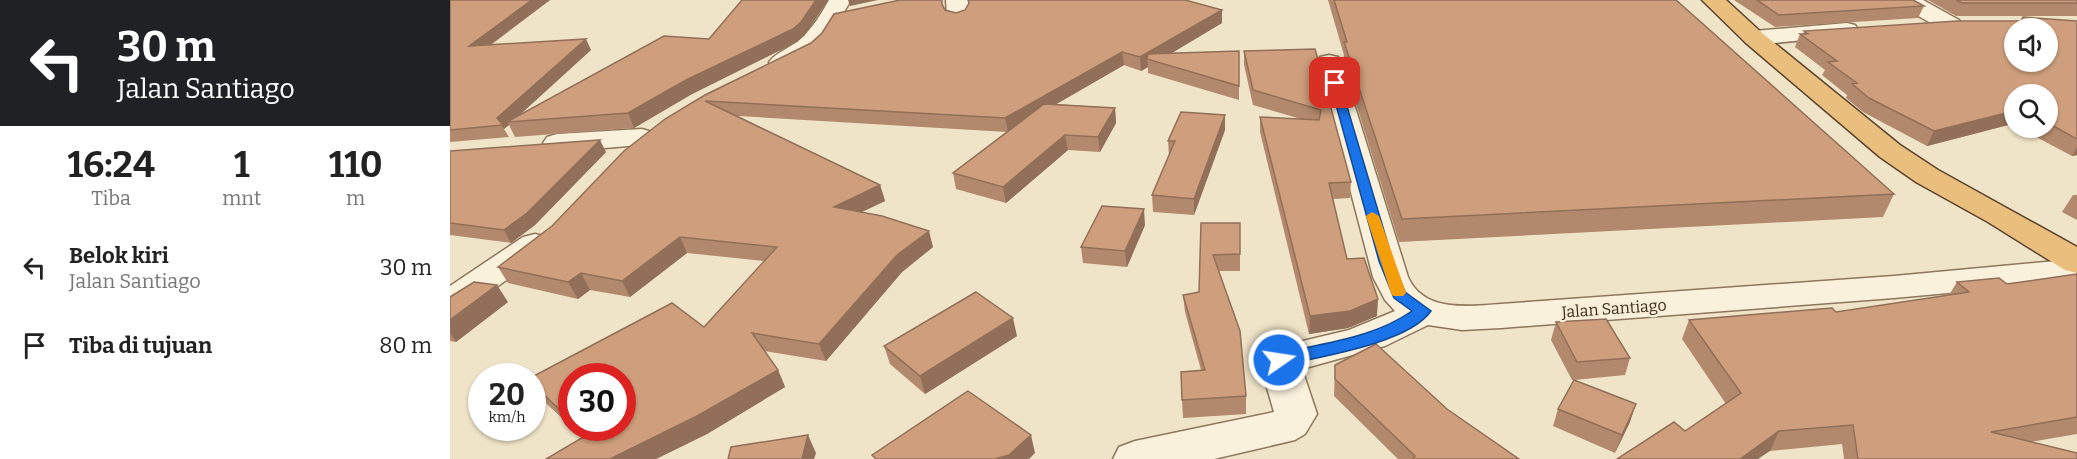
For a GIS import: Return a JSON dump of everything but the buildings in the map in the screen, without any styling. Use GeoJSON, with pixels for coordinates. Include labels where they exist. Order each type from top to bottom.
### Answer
{"type":"FeatureCollection","features":[{"type":"Feature","properties":{"kind":"highway"},"geometry":{"type":"LineString","coordinates":[[1713,0],[1754,38],[1890,151],[1927,176],[1999,215],[2077,262]]}},
{"type":"Feature","properties":{"kind":"street"},"geometry":{"type":"LineString","coordinates":[[1907,0],[1962,24],[1908,27]]}},
{"type":"Feature","properties":{"kind":"street"},"geometry":{"type":"LineString","coordinates":[[760,72],[806,49],[843,11]]}},
{"type":"Feature","properties":{"kind":"street"},"geometry":{"type":"LineString","coordinates":[[1754,38],[1865,29]]}},
{"type":"Feature","properties":{"kind":"street","name":"Jalan Santiago"},"geometry":{"type":"LineString","coordinates":[[1329,62],[1386,261],[1399,295],[1423,311],[1461,319],[1894,287],[2077,270]]}},
{"type":"Feature","properties":{"kind":"street"},"geometry":{"type":"LineString","coordinates":[[536,145],[651,132],[612,165]]}},
{"type":"Feature","properties":{"kind":"street"},"geometry":{"type":"LineString","coordinates":[[450,303],[502,269],[553,228]]}},
{"type":"Feature","properties":{"kind":"street"},"geometry":{"type":"LineString","coordinates":[[1135,459],[1280,428],[1290,423],[1296,414],[1279,360],[1372,339],[1401,327],[1423,311]]}},
{"type":"Feature","properties":{"kind":"slow traffic"},"geometry":{"type":"LineString","coordinates":[[1372,216],[1398,293]]}},
{"type":"Feature","properties":{"kind":"route"},"geometry":{"type":"LineString","coordinates":[[1279,360],[1372,339],[1401,327],[1423,311],[1399,295],[1386,261],[1335,83]]}}]}
